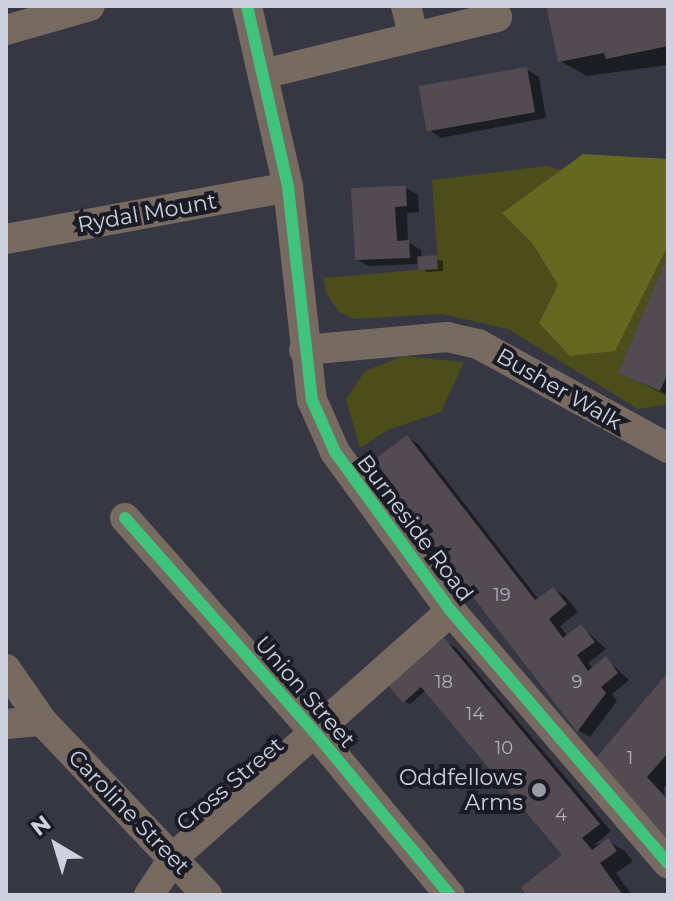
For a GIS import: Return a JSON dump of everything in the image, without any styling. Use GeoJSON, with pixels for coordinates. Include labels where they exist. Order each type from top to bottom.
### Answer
{"type":"FeatureCollection","features":[{"type":"Feature","properties":{"kind":"street"},"geometry":{"type":"LineString","coordinates":[[6,30],[90,6]]}},
{"type":"Feature","properties":{"kind":"street","name":"Burneside Road"},"geometry":{"type":"LineString","coordinates":[[247,6],[288,187],[312,400],[335,452],[451,611],[668,863]]}},
{"type":"Feature","properties":{"kind":"street"},"geometry":{"type":"LineString","coordinates":[[263,74],[409,20],[497,17]]}},
{"type":"Feature","properties":{"kind":"street","name":"Rydal Mount"},"geometry":{"type":"LineString","coordinates":[[6,239],[288,187]]}},
{"type":"Feature","properties":{"kind":"street","name":"Busher Walk"},"geometry":{"type":"LineString","coordinates":[[304,350],[447,337],[478,344],[668,448]]}},
{"type":"Feature","properties":{"kind":"street","name":"Union Street"},"geometry":{"type":"LineString","coordinates":[[125,518],[317,735],[450,895]]}},
{"type":"Feature","properties":{"kind":"street","name":"Cross Street"},"geometry":{"type":"LineString","coordinates":[[149,895],[175,856],[317,735],[451,611]]}},
{"type":"Feature","properties":{"kind":"street"},"geometry":{"type":"LineString","coordinates":[[6,669],[42,721],[6,724]]}},
{"type":"Feature","properties":{"kind":"street","name":"Caroline Street"},"geometry":{"type":"LineString","coordinates":[[42,721],[175,856],[207,895]]}},
{"type":"Feature","properties":{"kind":"shaded area"},"geometry":{"type":"Polygon","coordinates":[[[547,166],[668,198],[668,255],[618,373],[668,394],[665,405],[638,409],[508,329],[442,314],[354,319],[339,312],[326,293],[323,278],[438,268],[432,180],[547,166]]]}},
{"type":"Feature","properties":{"kind":"shaded area"},"geometry":{"type":"Polygon","coordinates":[[[403,356],[464,362],[441,412],[388,430],[360,448],[346,399],[365,371],[403,356]]]}},
{"type":"Feature","properties":{"kind":"green space"},"geometry":{"type":"Polygon","coordinates":[[[583,154],[668,159],[668,245],[615,351],[570,356],[539,323],[558,285],[533,244],[502,213],[583,154]]]}},
{"type":"Feature","properties":{"kind":"building"},"geometry":{"type":"Polygon","coordinates":[[[554,6],[668,6],[668,46],[606,59],[604,53],[558,62],[547,9],[554,6]]]}},
{"type":"Feature","properties":{"kind":"building"},"geometry":{"type":"Polygon","coordinates":[[[527,67],[535,112],[427,131],[419,86],[527,67]]]}},
{"type":"Feature","properties":{"kind":"building"},"geometry":{"type":"Polygon","coordinates":[[[406,186],[407,206],[395,207],[397,241],[409,240],[410,258],[355,260],[351,188],[406,186]]]}},
{"type":"Feature","properties":{"kind":"building"},"geometry":{"type":"Polygon","coordinates":[[[437,255],[438,269],[418,270],[417,256],[437,255]]]}},
{"type":"Feature","properties":{"kind":"building"},"geometry":{"type":"Polygon","coordinates":[[[668,255],[668,373],[660,391],[618,373],[668,255]]]}},
{"type":"Feature","properties":{"kind":"building"},"geometry":{"type":"Polygon","coordinates":[[[407,435],[535,600],[553,587],[567,604],[549,619],[563,638],[581,624],[595,642],[577,655],[588,671],[606,656],[618,673],[601,687],[606,693],[577,732],[370,463],[407,435]]]}},
{"type":"Feature","properties":{"kind":"building"},"geometry":{"type":"Polygon","coordinates":[[[444,638],[600,824],[582,838],[592,850],[608,838],[617,851],[600,863],[623,895],[526,895],[521,887],[562,855],[421,687],[403,703],[388,685],[444,638]]]}},
{"type":"Feature","properties":{"kind":"building"},"geometry":{"type":"Polygon","coordinates":[[[668,672],[668,753],[647,777],[668,800],[668,846],[592,763],[668,672]]]}},
{"type":"Feature","properties":{"kind":"cycle path"},"geometry":{"type":"LineString","coordinates":[[247,6],[288,187],[312,400],[335,452],[451,611],[668,863]]}},
{"type":"Feature","properties":{"kind":"cycle path"},"geometry":{"type":"LineString","coordinates":[[125,518],[317,735],[450,895]]}},
{"type":"Feature","properties":{"kind":"place","name":"Oddfellows Arms"},"geometry":{"type":"Point","coordinates":[539,790]}}]}
